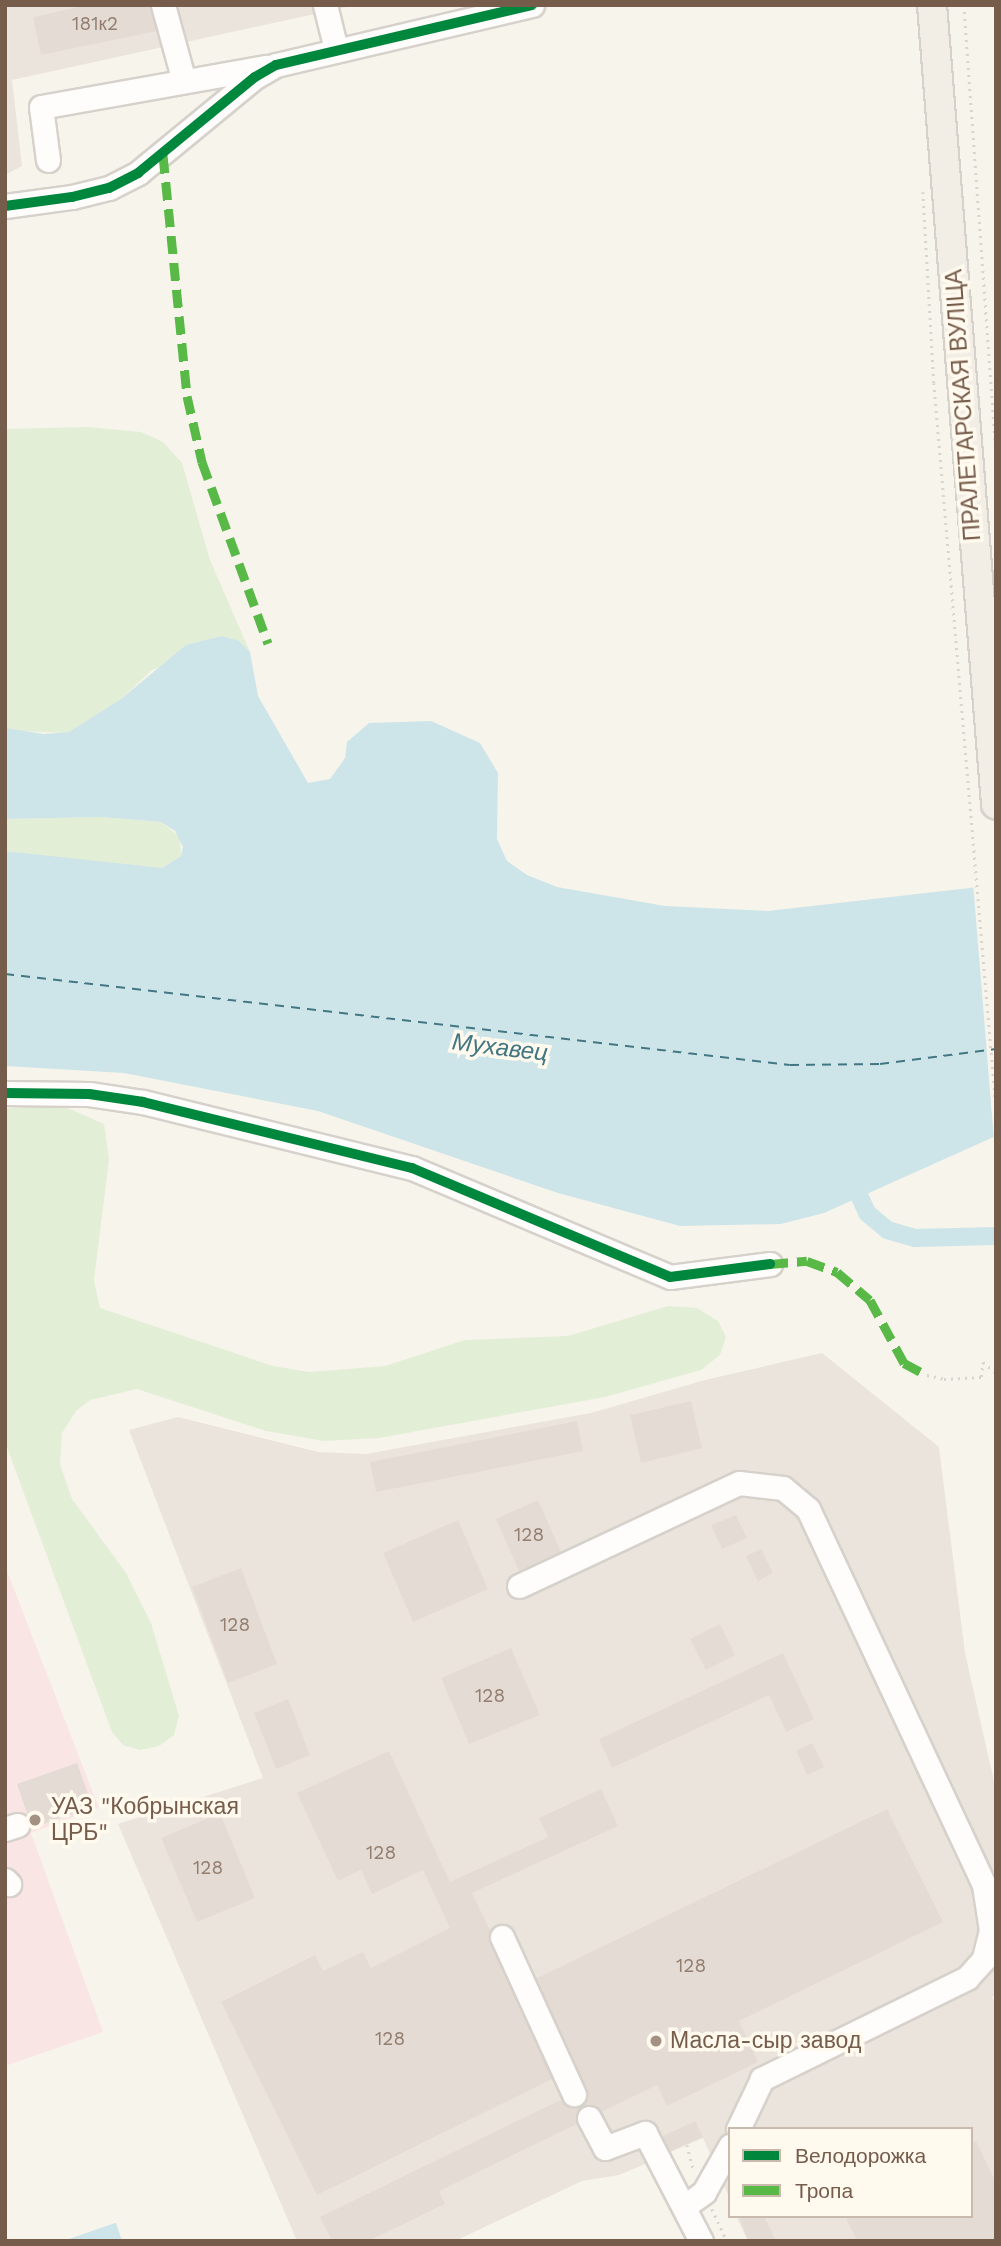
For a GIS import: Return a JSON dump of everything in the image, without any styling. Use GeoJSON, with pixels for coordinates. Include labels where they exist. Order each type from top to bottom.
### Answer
{"type":"FeatureCollection","features":[{"type":"Feature","properties":{"kind":"main road","name":"ПРАЛЕТАРСКАЯ ВУЛІЦА"},"geometry":{"type":"LineString","coordinates":[[932,5],[965,566],[996,804]]}},
{"type":"Feature","properties":{"kind":"street"},"geometry":{"type":"LineString","coordinates":[[163,5],[184,81]]}},
{"type":"Feature","properties":{"kind":"street"},"geometry":{"type":"LineString","coordinates":[[325,5],[337,49]]}},
{"type":"Feature","properties":{"kind":"street"},"geometry":{"type":"LineString","coordinates":[[48,160],[41,107],[276,65],[458,14],[532,5]]}},
{"type":"Feature","properties":{"kind":"street"},"geometry":{"type":"LineString","coordinates":[[5,206],[72,197],[109,187],[138,173],[276,65]]}},
{"type":"Feature","properties":{"kind":"street"},"geometry":{"type":"LineString","coordinates":[[5,1093],[89,1094],[143,1102],[412,1168],[670,1276],[770,1264]]}},
{"type":"Feature","properties":{"kind":"street"},"geometry":{"type":"LineString","coordinates":[[519,1586],[739,1483],[783,1488],[808,1509],[984,1885],[991,1930],[984,1959],[967,1978],[762,2079],[739,2127]]}},
{"type":"Feature","properties":{"kind":"street"},"geometry":{"type":"LineString","coordinates":[[502,1937],[574,2094]]}},
{"type":"Feature","properties":{"kind":"street"},"geometry":{"type":"LineString","coordinates":[[589,2119],[605,2148],[645,2133],[701,2241]]}},
{"type":"Feature","properties":{"kind":"street"},"geometry":{"type":"LineString","coordinates":[[685,2206],[704,2192],[728,2150]]}},
{"type":"Feature","properties":{"kind":"path"},"geometry":{"type":"LineString","coordinates":[[964,5],[996,456]]}},
{"type":"Feature","properties":{"kind":"path"},"geometry":{"type":"LineString","coordinates":[[922,181],[934,383],[965,566],[996,1106]]}},
{"type":"Feature","properties":{"kind":"path"},"geometry":{"type":"LineString","coordinates":[[928,1375],[943,1379],[981,1377],[983,1362],[996,1373]]}},
{"type":"Feature","properties":{"kind":"shaded area"},"geometry":{"type":"Polygon","coordinates":[[[5,5],[356,5],[12,80],[22,166],[5,175],[5,5]]]}},
{"type":"Feature","properties":{"kind":"shaded area"},"geometry":{"type":"Polygon","coordinates":[[[822,1353],[939,1447],[965,1653],[996,1790],[996,1995],[992,1997],[996,2006],[996,2241],[748,2241],[737,2218],[973,2218],[973,2127],[728,2127],[728,2194],[703,2138],[670,2152],[664,2141],[645,2150],[650,2162],[619,2175],[582,2181],[455,2241],[297,2241],[118,1824],[263,1778],[129,1430],[178,1417],[318,1452],[366,1454],[591,1413],[705,1380],[822,1353]]]}},
{"type":"Feature","properties":{"kind":"shaded area","name":"УАЗ \"Кобрынская ЦРБ\""},"geometry":{"type":"Polygon","coordinates":[[[5,1566],[99,1808],[31,1833],[103,2032],[5,2066],[5,1566]]]}},
{"type":"Feature","properties":{"kind":"green space"},"geometry":{"type":"Polygon","coordinates":[[[87,427],[141,432],[163,442],[182,463],[210,560],[250,652],[239,641],[152,670],[121,699],[69,733],[5,728],[5,429],[87,427]]]}},
{"type":"Feature","properties":{"kind":"green space"},"geometry":{"type":"Polygon","coordinates":[[[101,817],[161,822],[180,837],[181,856],[162,868],[147,868],[5,851],[5,819],[101,817]]]}},
{"type":"Feature","properties":{"kind":"green space"},"geometry":{"type":"Polygon","coordinates":[[[63,1106],[104,1124],[109,1159],[94,1281],[100,1308],[273,1366],[309,1372],[385,1366],[465,1340],[568,1336],[668,1306],[697,1308],[718,1321],[726,1337],[720,1355],[701,1370],[605,1397],[379,1438],[324,1441],[266,1431],[137,1389],[90,1400],[76,1411],[62,1433],[60,1464],[72,1499],[126,1573],[151,1623],[179,1716],[174,1735],[159,1746],[140,1750],[123,1745],[112,1732],[5,1442],[5,1108],[63,1106]]]}},
{"type":"Feature","properties":{"kind":"water","name":"Мухавец"},"geometry":{"type":"Polygon","coordinates":[[[222,636],[239,641],[250,652],[258,696],[308,783],[330,779],[345,758],[347,742],[369,723],[431,721],[480,743],[498,773],[497,839],[507,861],[527,875],[557,887],[665,906],[768,911],[996,885],[996,1136],[824,1213],[781,1224],[680,1226],[558,1193],[318,1111],[124,1073],[5,1066],[5,851],[162,868],[181,856],[183,847],[175,831],[161,822],[101,817],[5,819],[5,728],[44,734],[69,732],[121,699],[186,645],[222,636]]]}},
{"type":"Feature","properties":{"kind":"water"},"geometry":{"type":"Polygon","coordinates":[[[115,2223],[122,2241],[63,2241],[115,2223]]]}},
{"type":"Feature","properties":{"kind":"pier"},"geometry":{"type":"Polygon","coordinates":[[[996,882],[996,1139],[994,1140],[973,883],[996,882]]]}},
{"type":"Feature","properties":{"kind":"building"},"geometry":{"type":"Polygon","coordinates":[[[88,5],[152,5],[157,31],[41,55],[33,17],[88,5]]]}},
{"type":"Feature","properties":{"kind":"building"},"geometry":{"type":"Polygon","coordinates":[[[691,1401],[702,1448],[641,1463],[630,1415],[691,1401]]]}},
{"type":"Feature","properties":{"kind":"building"},"geometry":{"type":"Polygon","coordinates":[[[577,1421],[583,1451],[376,1492],[370,1462],[577,1421]]]}},
{"type":"Feature","properties":{"kind":"building"},"geometry":{"type":"Polygon","coordinates":[[[538,1500],[561,1552],[519,1571],[496,1519],[538,1500]]]}},
{"type":"Feature","properties":{"kind":"building"},"geometry":{"type":"Polygon","coordinates":[[[736,1515],[747,1538],[722,1549],[711,1525],[736,1515]]]}},
{"type":"Feature","properties":{"kind":"building"},"geometry":{"type":"Polygon","coordinates":[[[458,1520],[488,1589],[413,1622],[383,1553],[458,1520]]]}},
{"type":"Feature","properties":{"kind":"building"},"geometry":{"type":"Polygon","coordinates":[[[761,1549],[773,1573],[758,1581],[746,1556],[761,1549]]]}},
{"type":"Feature","properties":{"kind":"building"},"geometry":{"type":"Polygon","coordinates":[[[241,1568],[277,1664],[228,1683],[192,1587],[241,1568]]]}},
{"type":"Feature","properties":{"kind":"building"},"geometry":{"type":"Polygon","coordinates":[[[720,1624],[735,1655],[706,1670],[690,1639],[720,1624]]]}},
{"type":"Feature","properties":{"kind":"building"},"geometry":{"type":"Polygon","coordinates":[[[511,1648],[540,1715],[469,1744],[441,1678],[511,1648]]]}},
{"type":"Feature","properties":{"kind":"building"},"geometry":{"type":"Polygon","coordinates":[[[783,1653],[814,1719],[786,1732],[769,1695],[612,1768],[599,1739],[783,1653]]]}},
{"type":"Feature","properties":{"kind":"building"},"geometry":{"type":"Polygon","coordinates":[[[288,1699],[310,1755],[276,1769],[254,1713],[288,1699]]]}},
{"type":"Feature","properties":{"kind":"building"},"geometry":{"type":"Polygon","coordinates":[[[812,1743],[824,1767],[807,1775],[796,1751],[812,1743]]]}},
{"type":"Feature","properties":{"kind":"building"},"geometry":{"type":"Polygon","coordinates":[[[389,1751],[450,1882],[548,1837],[539,1818],[601,1789],[618,1826],[472,1893],[560,2075],[317,2195],[221,2002],[315,1955],[323,1971],[363,1952],[371,1968],[450,1928],[423,1870],[372,1894],[361,1870],[338,1881],[297,1793],[389,1751]]]}},
{"type":"Feature","properties":{"kind":"building"},"geometry":{"type":"Polygon","coordinates":[[[77,1763],[93,1807],[32,1828],[17,1784],[77,1763]]]}},
{"type":"Feature","properties":{"kind":"building","name":"Масла-сыр завод"},"geometry":{"type":"Polygon","coordinates":[[[887,1809],[943,1922],[739,2021],[758,2062],[667,2106],[657,2085],[439,2191],[445,2204],[368,2241],[332,2241],[320,2217],[585,2088],[533,1980],[887,1809]]]}},
{"type":"Feature","properties":{"kind":"building"},"geometry":{"type":"Polygon","coordinates":[[[220,1813],[255,1898],[197,1922],[161,1838],[220,1813]]]}},
{"type":"Feature","properties":{"kind":"building"},"geometry":{"type":"Polygon","coordinates":[[[695,2121],[703,2137],[670,2152],[663,2136],[695,2121]]]}},
{"type":"Feature","properties":{"kind":"building"},"geometry":{"type":"Polygon","coordinates":[[[976,2141],[996,2183],[996,2241],[857,2241],[846,2218],[973,2218],[973,2143],[976,2141]]]}},
{"type":"Feature","properties":{"kind":"building"},"geometry":{"type":"Polygon","coordinates":[[[740,2218],[765,2218],[776,2241],[748,2241],[740,2218]]]}},
{"type":"Feature","properties":{"kind":"waterway"},"geometry":{"type":"LineString","coordinates":[[851,1178],[867,1213],[887,1230],[915,1238],[996,1236]]}},
{"type":"Feature","properties":{"kind":"ferry route"},"geometry":{"type":"LineString","coordinates":[[5,974],[790,1065],[880,1064],[996,1049]]}},
{"type":"Feature","properties":{"kind":"marked path"},"geometry":{"type":"LineString","coordinates":[[163,155],[187,396],[202,462],[268,643]]}},
{"type":"Feature","properties":{"kind":"marked path"},"geometry":{"type":"LineString","coordinates":[[770,1264],[807,1261],[837,1272],[870,1300],[904,1363],[927,1375]]}},
{"type":"Feature","properties":{"kind":"cycle path"},"geometry":{"type":"LineString","coordinates":[[5,206],[72,197],[109,188],[138,173],[255,77],[276,65],[532,5]]}},
{"type":"Feature","properties":{"kind":"cycle path"},"geometry":{"type":"LineString","coordinates":[[5,1093],[89,1094],[143,1102],[412,1168],[670,1277],[770,1264]]}},
{"type":"Feature","properties":{"kind":"place","name":"УАЗ \"Кобрынская ЦРБ\""},"geometry":{"type":"Point","coordinates":[35,1820]}},
{"type":"Feature","properties":{"kind":"place","name":"Масла-сыр завод"},"geometry":{"type":"Point","coordinates":[656,2041]}}]}
